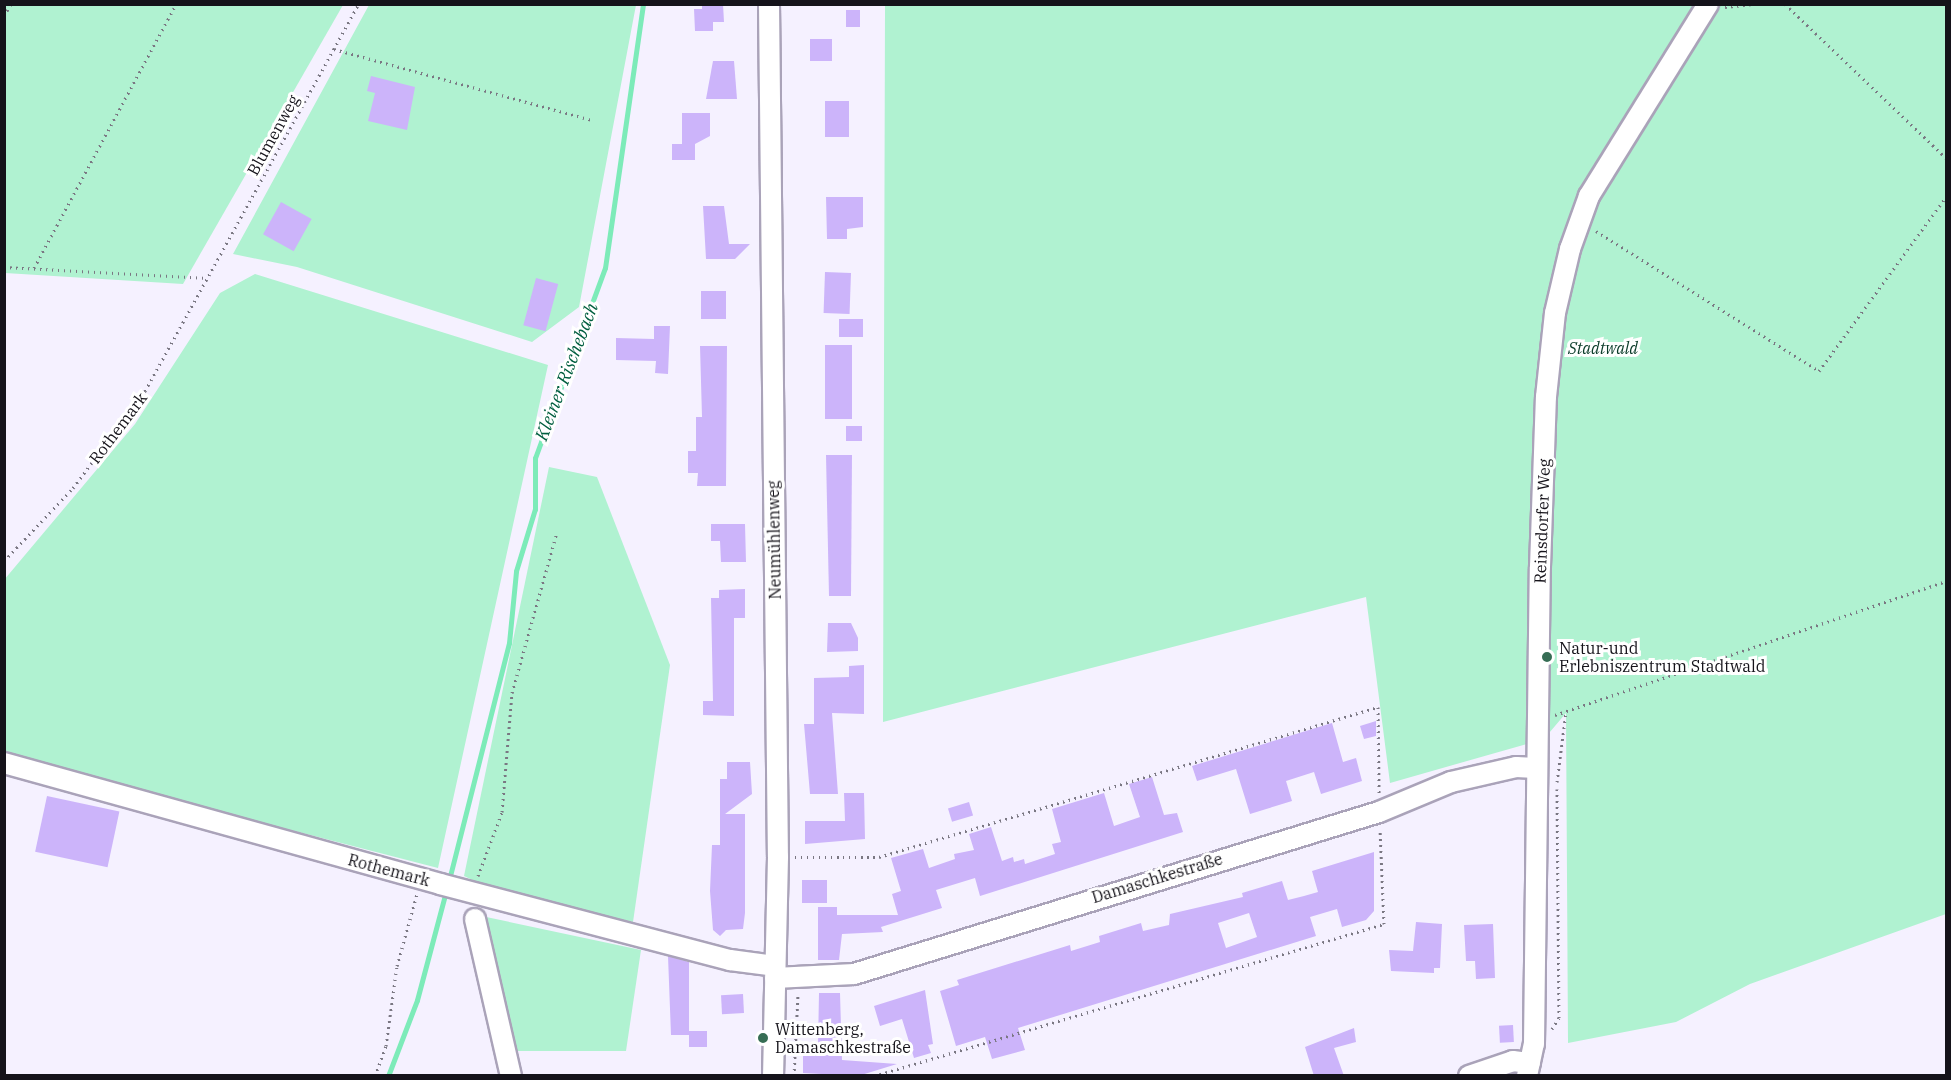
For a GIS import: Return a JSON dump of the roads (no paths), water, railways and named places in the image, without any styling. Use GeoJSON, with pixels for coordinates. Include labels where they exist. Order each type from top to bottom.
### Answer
{"type":"FeatureCollection","features":[{"type":"Feature","properties":{"kind":"street","name":"Neumühlenweg"},"geometry":{"type":"LineString","coordinates":[[769,4],[781,974],[773,1076]]}},
{"type":"Feature","properties":{"kind":"street","name":"Reinsdorfer Weg"},"geometry":{"type":"LineString","coordinates":[[1528,1069],[1534,1044],[1536,719],[1550,352],[1579,220],[1604,170],[1707,7]]}},
{"type":"Feature","properties":{"kind":"street","name":"Rothemark"},"geometry":{"type":"LineString","coordinates":[[4,763],[781,974]]}},
{"type":"Feature","properties":{"kind":"street","name":"Damaschkestraße"},"geometry":{"type":"LineString","coordinates":[[781,974],[854,974],[1379,812],[1450,782],[1516,767],[1536,768]]}},
{"type":"Feature","properties":{"kind":"street"},"geometry":{"type":"LineString","coordinates":[[475,919],[511,1076]]}},
{"type":"Feature","properties":{"kind":"street"},"geometry":{"type":"LineString","coordinates":[[1469,1076],[1513,1061],[1528,1069]]}},
{"type":"Feature","properties":{"kind":"waterway","name":"Kleiner Rischebach"},"geometry":{"type":"LineString","coordinates":[[450,876],[509,643],[516,571],[535,509],[535,458],[605,268],[643,4]]}},
{"type":"Feature","properties":{"kind":"waterway","name":"Kleiner Rischebach"},"geometry":{"type":"LineString","coordinates":[[388,1076],[417,1000],[445,895]]}},
{"type":"Feature","properties":{"kind":"place","name":"Natur-und Erlebniszentrum Stadtwald"},"geometry":{"type":"Point","coordinates":[1547,657]}},
{"type":"Feature","properties":{"kind":"place","name":"Wittenberg, Damaschkestraße"},"geometry":{"type":"Point","coordinates":[763,1038]}},
{"type":"Feature","properties":{"kind":"park label","name":"Stadtwald"},"geometry":{"type":"Point","coordinates":[1603,348]}}]}
